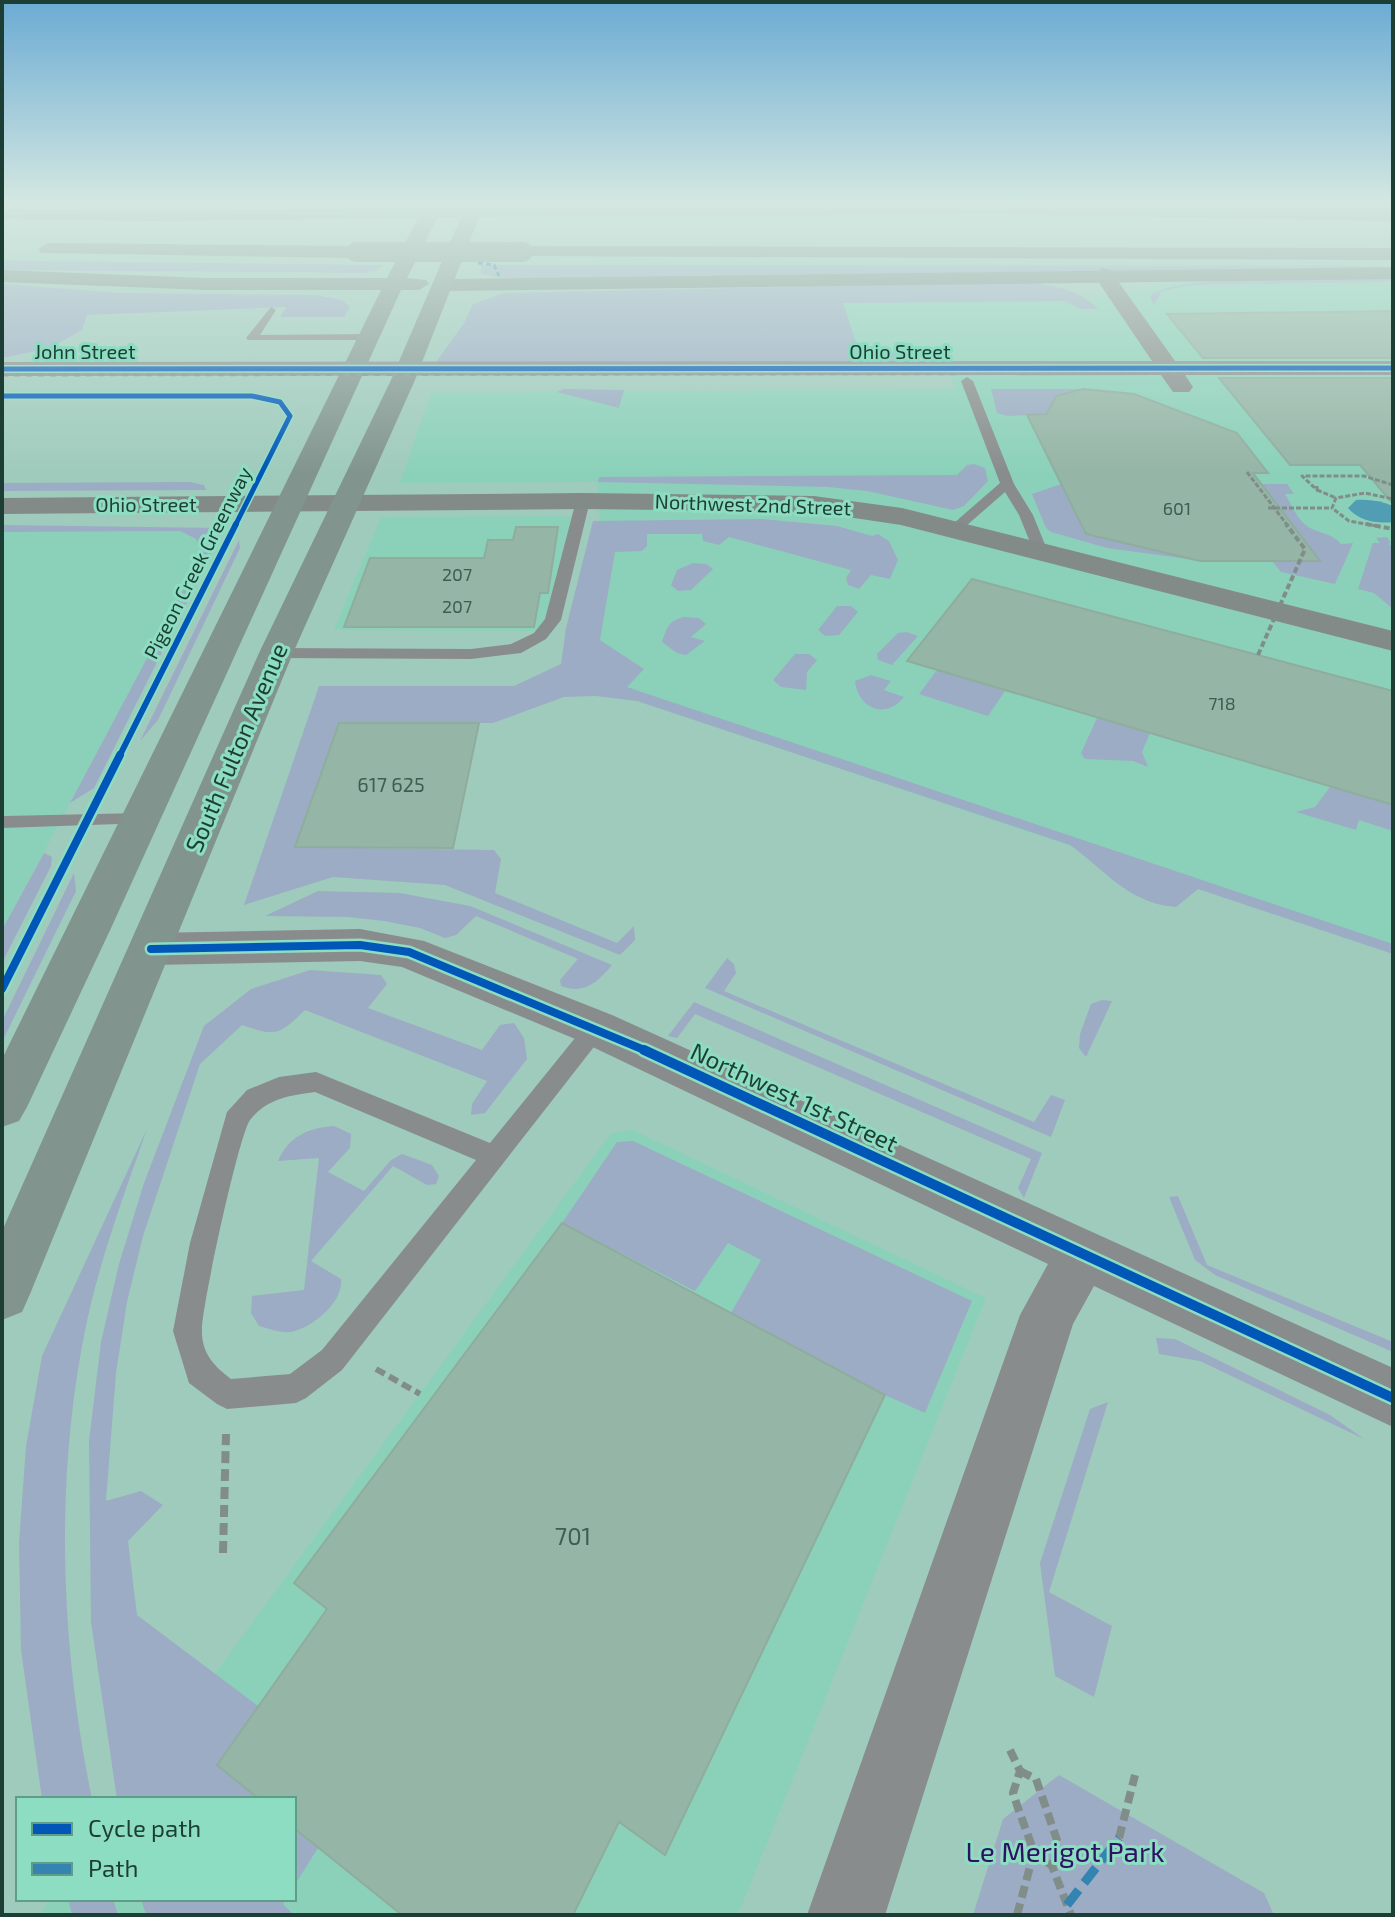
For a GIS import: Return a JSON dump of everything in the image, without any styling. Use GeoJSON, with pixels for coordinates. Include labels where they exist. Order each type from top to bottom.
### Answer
{"type":"FeatureCollection","features":[{"type":"Feature","properties":{"kind":"highway"},"geometry":{"type":"LineString","coordinates":[[2,1107],[388,294]]}},
{"type":"Feature","properties":{"kind":"highway","name":"South Fulton Avenue"},"geometry":{"type":"LineString","coordinates":[[2,1294],[276,653],[406,373],[438,294]]}},
{"type":"Feature","properties":{"kind":"main road","name":"Northwest 2nd Street"},"geometry":{"type":"LineString","coordinates":[[290,503],[583,501],[814,504],[878,512],[1393,641]]}},
{"type":"Feature","properties":{"kind":"main road","name":"Ohio Street"},"geometry":{"type":"LineString","coordinates":[[2,506],[290,503]]}},
{"type":"Feature","properties":{"kind":"street"},"geometry":{"type":"LineString","coordinates":[[1117,294],[1177,381]]}},
{"type":"Feature","properties":{"kind":"street"},"geometry":{"type":"LineString","coordinates":[[107,348],[134,359],[181,368]]}},
{"type":"Feature","properties":{"kind":"street","name":"John Street"},"geometry":{"type":"LineString","coordinates":[[2,369],[181,368],[350,373]]}},
{"type":"Feature","properties":{"kind":"street","name":"Ohio Street"},"geometry":{"type":"LineString","coordinates":[[406,373],[1092,385],[1393,368]]}},
{"type":"Feature","properties":{"kind":"street","name":"Ohio Street"},"geometry":{"type":"LineString","coordinates":[[350,373],[1177,381],[1393,378]]}},
{"type":"Feature","properties":{"kind":"street","name":"Northwest 1st Street"},"geometry":{"type":"LineString","coordinates":[[151,949],[360,945],[409,952],[596,1028],[1393,1398]]}},
{"type":"Feature","properties":{"kind":"street"},"geometry":{"type":"LineString","coordinates":[[846,1915],[1048,1315],[1084,1253]]}},
{"type":"Feature","properties":{"kind":"lane"},"geometry":{"type":"LineString","coordinates":[[271,310],[252,338],[368,337]]}},
{"type":"Feature","properties":{"kind":"lane"},"geometry":{"type":"LineString","coordinates":[[967,381],[1007,484],[1026,515],[1041,552]]}},
{"type":"Feature","properties":{"kind":"lane"},"geometry":{"type":"LineString","coordinates":[[953,530],[1007,484]]}},
{"type":"Feature","properties":{"kind":"lane"},"geometry":{"type":"LineString","coordinates":[[276,653],[471,654],[515,649],[540,636],[553,620],[583,501]]}},
{"type":"Feature","properties":{"kind":"lane"},"geometry":{"type":"LineString","coordinates":[[5,822],[141,819]]}},
{"type":"Feature","properties":{"kind":"lane"},"geometry":{"type":"LineString","coordinates":[[493,1156],[316,1082],[279,1087],[256,1097],[236,1119],[204,1243],[187,1331],[199,1373],[227,1394],[296,1388],[332,1360],[596,1028]]}},
{"type":"Feature","properties":{"kind":"path"},"geometry":{"type":"LineString","coordinates":[[1247,472],[1305,549],[1258,655]]}},
{"type":"Feature","properties":{"kind":"path"},"geometry":{"type":"LineString","coordinates":[[1393,485],[1364,476],[1309,476],[1317,490],[1336,498],[1365,493],[1393,499]]}},
{"type":"Feature","properties":{"kind":"path"},"geometry":{"type":"LineString","coordinates":[[1332,508],[1336,498]]}},
{"type":"Feature","properties":{"kind":"path"},"geometry":{"type":"LineString","coordinates":[[1268,508],[1332,508],[1349,521],[1393,529]]}},
{"type":"Feature","properties":{"kind":"path"},"geometry":{"type":"LineString","coordinates":[[341,1348],[420,1394]]}},
{"type":"Feature","properties":{"kind":"path"},"geometry":{"type":"LineString","coordinates":[[223,1553],[227,1394]]}},
{"type":"Feature","properties":{"kind":"path"},"geometry":{"type":"LineString","coordinates":[[1010,1750],[1020,1771],[1036,1779],[1059,1846],[1052,1866]]}},
{"type":"Feature","properties":{"kind":"path"},"geometry":{"type":"LineString","coordinates":[[1020,1771],[1013,1793],[1034,1852],[1052,1866],[1071,1915]]}},
{"type":"Feature","properties":{"kind":"path"},"geometry":{"type":"LineString","coordinates":[[1119,1838],[1135,1775]]}},
{"type":"Feature","properties":{"kind":"path"},"geometry":{"type":"LineString","coordinates":[[1017,1915],[1034,1852]]}},
{"type":"Feature","properties":{"kind":"shaded area"},"geometry":{"type":"Polygon","coordinates":[[[1106,294],[1393,294],[1393,954],[637,701],[587,674],[600,524],[597,482],[400,483],[431,393],[956,389],[939,352],[859,352],[842,303],[1065,301],[1106,294]]]}},
{"type":"Feature","properties":{"kind":"shaded area"},"geometry":{"type":"Polygon","coordinates":[[[381,517],[572,517],[547,620],[539,631],[334,630],[381,517]]]}},
{"type":"Feature","properties":{"kind":"shaded area"},"geometry":{"type":"Polygon","coordinates":[[[180,531],[196,539],[202,555],[200,560],[2,930],[2,532],[180,531]]]}},
{"type":"Feature","properties":{"kind":"shaded area"},"geometry":{"type":"Polygon","coordinates":[[[633,1130],[986,1298],[738,1915],[41,1915],[48,1901],[296,1901],[296,1797],[124,1797],[611,1133],[633,1130]]]}},
{"type":"Feature","properties":{"kind":"green space"},"geometry":{"type":"Polygon","coordinates":[[[2,294],[316,295],[342,300],[350,307],[344,317],[280,317],[286,307],[87,315],[82,330],[50,348],[2,358],[2,294]]]}},
{"type":"Feature","properties":{"kind":"green space"},"geometry":{"type":"Polygon","coordinates":[[[500,294],[1078,294],[1098,309],[1081,309],[1065,301],[843,303],[859,351],[914,352],[916,358],[891,365],[436,362],[464,323],[473,304],[500,294]]]}},
{"type":"Feature","properties":{"kind":"green space"},"geometry":{"type":"Polygon","coordinates":[[[1154,294],[1160,294],[1154,305],[1150,297],[1154,294]]]}},
{"type":"Feature","properties":{"kind":"green space"},"geometry":{"type":"Polygon","coordinates":[[[563,389],[624,390],[619,408],[557,392],[563,389]]]}},
{"type":"Feature","properties":{"kind":"green space"},"geometry":{"type":"Polygon","coordinates":[[[991,389],[1083,389],[1055,399],[1054,414],[1007,416],[997,413],[991,389]]]}},
{"type":"Feature","properties":{"kind":"green space"},"geometry":{"type":"Polygon","coordinates":[[[967,465],[985,468],[988,481],[964,506],[953,510],[867,491],[828,487],[598,482],[599,477],[957,475],[967,465]]]}},
{"type":"Feature","properties":{"kind":"green space"},"geometry":{"type":"Polygon","coordinates":[[[190,482],[204,485],[206,490],[2,491],[2,483],[190,482]]]}},
{"type":"Feature","properties":{"kind":"green space"},"geometry":{"type":"Polygon","coordinates":[[[1061,484],[1086,534],[1196,560],[1107,548],[1051,532],[1046,528],[1032,494],[1061,484]]]}},
{"type":"Feature","properties":{"kind":"green space"},"geometry":{"type":"Polygon","coordinates":[[[1250,484],[1287,484],[1294,494],[1285,494],[1303,523],[1341,544],[1353,543],[1335,584],[1281,572],[1272,561],[1250,484]]]}},
{"type":"Feature","properties":{"kind":"green space"},"geometry":{"type":"Polygon","coordinates":[[[762,519],[837,526],[872,536],[878,534],[889,541],[898,560],[890,579],[871,575],[859,589],[848,585],[846,578],[851,570],[729,537],[719,545],[703,541],[702,534],[647,534],[647,546],[642,551],[615,552],[600,640],[644,669],[627,687],[1393,944],[1393,954],[1198,889],[1176,907],[1145,900],[1118,884],[1070,845],[637,701],[596,696],[564,697],[493,723],[339,723],[295,847],[494,850],[501,859],[495,893],[617,943],[634,926],[635,940],[620,955],[445,885],[333,877],[244,905],[319,686],[514,686],[561,664],[566,628],[593,521],[762,519]]]}},
{"type":"Feature","properties":{"kind":"green space"},"geometry":{"type":"Polygon","coordinates":[[[2,525],[221,528],[222,532],[94,788],[70,803],[202,555],[196,539],[180,531],[2,532],[2,525]]]}},
{"type":"Feature","properties":{"kind":"green space"},"geometry":{"type":"Polygon","coordinates":[[[1387,537],[1391,543],[1388,544],[1393,546],[1393,609],[1374,593],[1358,589],[1373,543],[1380,543],[1376,538],[1387,537]]]}},
{"type":"Feature","properties":{"kind":"green space"},"geometry":{"type":"Polygon","coordinates":[[[239,540],[240,548],[158,720],[140,741],[239,540]]]}},
{"type":"Feature","properties":{"kind":"green space"},"geometry":{"type":"Polygon","coordinates":[[[693,563],[706,564],[713,569],[691,590],[678,591],[671,585],[677,570],[693,563]]]}},
{"type":"Feature","properties":{"kind":"green space"},"geometry":{"type":"Polygon","coordinates":[[[837,606],[851,606],[858,612],[839,635],[825,636],[818,630],[837,606]]]}},
{"type":"Feature","properties":{"kind":"green space"},"geometry":{"type":"Polygon","coordinates":[[[685,617],[699,618],[706,624],[691,637],[705,641],[686,655],[677,653],[662,642],[669,625],[685,617]]]}},
{"type":"Feature","properties":{"kind":"green space"},"geometry":{"type":"Polygon","coordinates":[[[898,633],[918,636],[892,665],[878,660],[877,654],[898,633]]]}},
{"type":"Feature","properties":{"kind":"green space"},"geometry":{"type":"Polygon","coordinates":[[[795,654],[809,654],[817,660],[807,672],[806,690],[781,687],[773,680],[795,654]]]}},
{"type":"Feature","properties":{"kind":"green space"},"geometry":{"type":"Polygon","coordinates":[[[937,670],[1005,691],[988,716],[919,694],[937,670]]]}},
{"type":"Feature","properties":{"kind":"green space"},"geometry":{"type":"Polygon","coordinates":[[[871,675],[891,681],[884,690],[904,697],[889,708],[874,708],[867,704],[861,699],[855,681],[871,675]]]}},
{"type":"Feature","properties":{"kind":"green space"},"geometry":{"type":"Polygon","coordinates":[[[1097,718],[1150,733],[1142,752],[1148,767],[1133,761],[1085,759],[1081,753],[1097,718]]]}},
{"type":"Feature","properties":{"kind":"green space"},"geometry":{"type":"Polygon","coordinates":[[[1330,787],[1393,805],[1393,831],[1359,820],[1356,830],[1296,812],[1315,807],[1330,787]]]}},
{"type":"Feature","properties":{"kind":"green space"},"geometry":{"type":"Polygon","coordinates":[[[44,853],[52,857],[51,866],[2,963],[2,930],[44,853]]]}},
{"type":"Feature","properties":{"kind":"green space"},"geometry":{"type":"Polygon","coordinates":[[[74,873],[76,891],[2,1042],[2,1021],[74,873]]]}},
{"type":"Feature","properties":{"kind":"green space"},"geometry":{"type":"Polygon","coordinates":[[[318,891],[400,893],[470,906],[612,965],[584,988],[561,986],[560,980],[578,959],[476,916],[456,935],[445,938],[420,928],[384,921],[348,917],[265,916],[318,891]]]}},
{"type":"Feature","properties":{"kind":"green space"},"geometry":{"type":"Polygon","coordinates":[[[727,958],[734,964],[736,973],[724,991],[1034,1122],[1051,1095],[1065,1100],[1051,1137],[705,988],[727,958]]]}},
{"type":"Feature","properties":{"kind":"green space"},"geometry":{"type":"Polygon","coordinates":[[[310,970],[381,975],[387,984],[368,1008],[482,1050],[500,1025],[514,1023],[524,1038],[527,1059],[485,1113],[471,1115],[472,1104],[487,1081],[305,1010],[277,1031],[242,1025],[200,1064],[143,1236],[127,1302],[116,1373],[106,1501],[141,1491],[163,1505],[128,1541],[137,1615],[258,1706],[217,1764],[257,1797],[117,1797],[91,1622],[89,1441],[101,1342],[119,1264],[144,1183],[204,1026],[251,989],[310,970]]]}},
{"type":"Feature","properties":{"kind":"green space"},"geometry":{"type":"Polygon","coordinates":[[[1102,1000],[1112,1001],[1086,1057],[1079,1048],[1080,1034],[1091,1004],[1102,1000]]]}},
{"type":"Feature","properties":{"kind":"green space"},"geometry":{"type":"Polygon","coordinates":[[[694,1002],[1042,1153],[1024,1198],[1018,1188],[1031,1159],[695,1014],[677,1038],[668,1036],[694,1002]]]}},
{"type":"Feature","properties":{"kind":"green space"},"geometry":{"type":"Polygon","coordinates":[[[334,1126],[351,1134],[350,1148],[328,1172],[364,1191],[391,1160],[402,1154],[432,1165],[439,1176],[436,1184],[427,1185],[393,1166],[311,1261],[341,1279],[341,1288],[332,1305],[317,1320],[299,1330],[279,1331],[259,1326],[251,1313],[252,1296],[304,1290],[319,1158],[278,1161],[282,1152],[300,1135],[334,1126]]]}},
{"type":"Feature","properties":{"kind":"green space"},"geometry":{"type":"Polygon","coordinates":[[[147,1129],[99,1272],[76,1380],[69,1439],[65,1560],[68,1621],[73,1681],[92,1797],[42,1797],[21,1650],[19,1543],[26,1446],[42,1356],[147,1129]]]}},
{"type":"Feature","properties":{"kind":"green space"},"geometry":{"type":"Polygon","coordinates":[[[633,1141],[972,1301],[925,1413],[731,1313],[761,1260],[728,1243],[695,1291],[562,1223],[617,1142],[633,1141]]]}},
{"type":"Feature","properties":{"kind":"green space"},"geometry":{"type":"Polygon","coordinates":[[[1178,1196],[1207,1265],[1393,1342],[1393,1352],[1215,1275],[1195,1260],[1169,1197],[1178,1196]]]}},
{"type":"Feature","properties":{"kind":"green space"},"geometry":{"type":"Polygon","coordinates":[[[1156,1338],[1175,1339],[1330,1415],[1364,1439],[1200,1361],[1159,1354],[1156,1338]]]}},
{"type":"Feature","properties":{"kind":"green space"},"geometry":{"type":"Polygon","coordinates":[[[1108,1402],[1049,1592],[1112,1626],[1094,1697],[1055,1676],[1040,1563],[1090,1409],[1108,1402]]]}},
{"type":"Feature","properties":{"kind":"green space","name":"Le Merigot Park"},"geometry":{"type":"Polygon","coordinates":[[[1059,1775],[1264,1893],[1274,1915],[973,1915],[1003,1819],[1059,1775]]]}},
{"type":"Feature","properties":{"kind":"green space"},"geometry":{"type":"Polygon","coordinates":[[[296,1830],[318,1848],[296,1883],[296,1830]]]}},
{"type":"Feature","properties":{"kind":"green space"},"geometry":{"type":"Polygon","coordinates":[[[68,1901],[114,1901],[118,1915],[72,1915],[68,1901]]]}},
{"type":"Feature","properties":{"kind":"green space"},"geometry":{"type":"Polygon","coordinates":[[[142,1901],[285,1901],[283,1904],[294,1915],[146,1915],[142,1901]]]}},
{"type":"Feature","properties":{"kind":"water"},"geometry":{"type":"Polygon","coordinates":[[[1356,500],[1393,506],[1393,522],[1375,522],[1357,516],[1348,508],[1356,500]]]}},
{"type":"Feature","properties":{"kind":"building"},"geometry":{"type":"Polygon","coordinates":[[[1393,311],[1393,358],[1203,358],[1167,314],[1393,311]]]}},
{"type":"Feature","properties":{"kind":"building"},"geometry":{"type":"Polygon","coordinates":[[[1219,378],[1393,378],[1393,504],[1360,465],[1290,465],[1219,378]]]}},
{"type":"Feature","properties":{"kind":"building"},"geometry":{"type":"Polygon","coordinates":[[[1083,389],[1134,394],[1237,433],[1268,473],[1253,473],[1320,561],[1200,561],[1086,534],[1027,415],[1047,414],[1056,396],[1083,389]]]}},
{"type":"Feature","properties":{"kind":"building"},"geometry":{"type":"Polygon","coordinates":[[[516,527],[558,527],[548,593],[540,593],[534,627],[344,627],[370,558],[484,558],[488,540],[513,540],[516,527]]]}},
{"type":"Feature","properties":{"kind":"building"},"geometry":{"type":"Polygon","coordinates":[[[972,579],[1393,691],[1393,805],[907,661],[972,579]]]}},
{"type":"Feature","properties":{"kind":"building"},"geometry":{"type":"Polygon","coordinates":[[[339,723],[479,723],[453,848],[295,847],[339,723]]]}},
{"type":"Feature","properties":{"kind":"building"},"geometry":{"type":"Polygon","coordinates":[[[562,1223],[885,1395],[665,1855],[619,1822],[573,1915],[402,1915],[296,1830],[296,1797],[257,1797],[217,1765],[327,1609],[294,1583],[562,1223]]]}},
{"type":"Feature","properties":{"kind":"railway"},"geometry":{"type":"LineString","coordinates":[[2,375],[1393,373]]}},
{"type":"Feature","properties":{"kind":"marked path"},"geometry":{"type":"LineString","coordinates":[[1067,1905],[1119,1838]]}},
{"type":"Feature","properties":{"kind":"cycle path"},"geometry":{"type":"LineString","coordinates":[[2,369],[1393,368]]}},
{"type":"Feature","properties":{"kind":"cycle path","name":"Pigeon Creek Greenway"},"geometry":{"type":"LineString","coordinates":[[2,396],[252,396],[280,402],[290,416],[2,989]]}},
{"type":"Feature","properties":{"kind":"cycle path"},"geometry":{"type":"LineString","coordinates":[[151,949],[360,945],[409,952],[596,1028],[1393,1398]]}}]}
